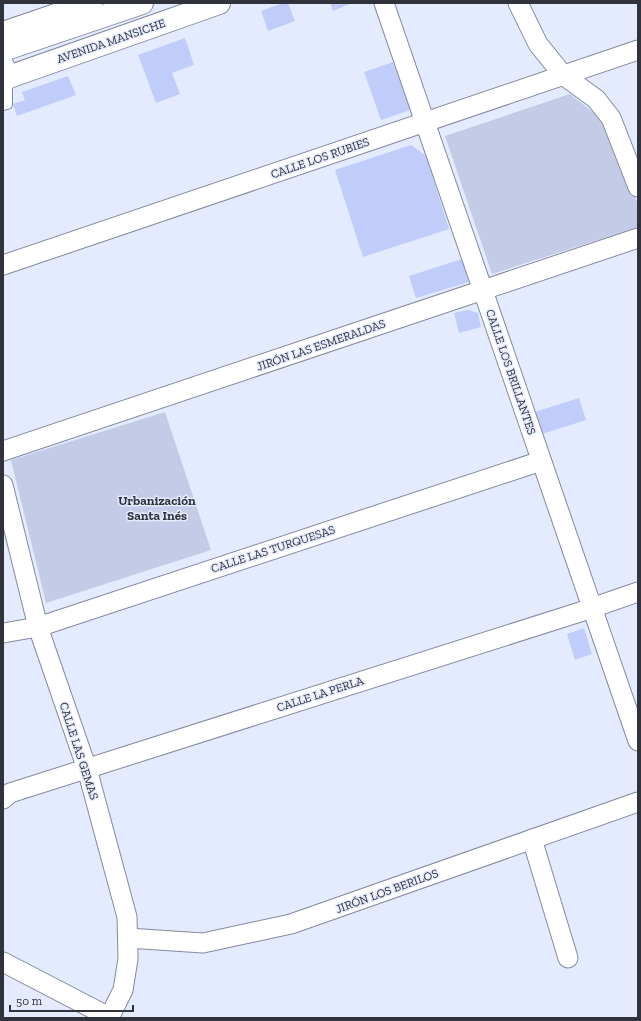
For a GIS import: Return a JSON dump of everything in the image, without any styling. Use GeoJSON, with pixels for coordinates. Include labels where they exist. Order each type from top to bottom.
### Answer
{"type":"FeatureCollection","features":[{"type":"Feature","properties":{"kind":"main road"},"geometry":{"type":"LineString","coordinates":[[3,33],[91,3]]}},
{"type":"Feature","properties":{"kind":"main road"},"geometry":{"type":"LineString","coordinates":[[3,50],[142,3]]}},
{"type":"Feature","properties":{"kind":"main road","name":"AVENIDA MANSICHE"},"geometry":{"type":"LineString","coordinates":[[4,74],[219,3]]}},
{"type":"Feature","properties":{"kind":"street","name":"CALLE LOS BRILLANTES"},"geometry":{"type":"LineString","coordinates":[[384,3],[592,608],[634,719],[638,741]]}},
{"type":"Feature","properties":{"kind":"street"},"geometry":{"type":"LineString","coordinates":[[518,3],[538,44],[563,75],[596,99],[611,118],[638,187]]}},
{"type":"Feature","properties":{"kind":"street","name":"CALLE LOS RUBIES"},"geometry":{"type":"LineString","coordinates":[[3,265],[638,50]]}},
{"type":"Feature","properties":{"kind":"street","name":"JIRÓN LAS ESMERALDAS"},"geometry":{"type":"LineString","coordinates":[[3,451],[638,238]]}},
{"type":"Feature","properties":{"kind":"street","name":"CALLE LAS TURQUESAS"},"geometry":{"type":"LineString","coordinates":[[3,633],[38,627],[542,461]]}},
{"type":"Feature","properties":{"kind":"street","name":"CALLE LAS GEMAS"},"geometry":{"type":"LineString","coordinates":[[3,485],[38,627],[87,769],[127,917],[128,959],[123,990],[109,1018]]}},
{"type":"Feature","properties":{"kind":"street","name":"CALLE LA PERLA"},"geometry":{"type":"LineString","coordinates":[[3,799],[10,793],[592,608],[638,592]]}},
{"type":"Feature","properties":{"kind":"street","name":"JIRÓN LOS BERILOS"},"geometry":{"type":"LineString","coordinates":[[128,938],[203,943],[291,924],[638,802]]}},
{"type":"Feature","properties":{"kind":"street"},"geometry":{"type":"LineString","coordinates":[[532,839],[568,958]]}},
{"type":"Feature","properties":{"kind":"street"},"geometry":{"type":"LineString","coordinates":[[3,962],[109,1018]]}},
{"type":"Feature","properties":{"kind":"lane"},"geometry":{"type":"LineString","coordinates":[[3,106],[7,104],[4,74]]}},
{"type":"Feature","properties":{"kind":"shaded area"},"geometry":{"type":"Polygon","coordinates":[[[570,94],[610,126],[638,205],[638,227],[492,274],[445,136],[570,94]]]}},
{"type":"Feature","properties":{"kind":"shaded area"},"geometry":{"type":"Polygon","coordinates":[[[165,412],[211,550],[46,603],[11,460],[165,412]]]}},
{"type":"Feature","properties":{"kind":"building"},"geometry":{"type":"Polygon","coordinates":[[[283,3],[288,3],[295,21],[268,31],[261,11],[283,3]]]}},
{"type":"Feature","properties":{"kind":"building"},"geometry":{"type":"Polygon","coordinates":[[[330,3],[352,3],[333,11],[330,3]]]}},
{"type":"Feature","properties":{"kind":"building"},"geometry":{"type":"Polygon","coordinates":[[[185,38],[194,65],[172,73],[180,94],[156,103],[138,55],[185,38]]]}},
{"type":"Feature","properties":{"kind":"building"},"geometry":{"type":"Polygon","coordinates":[[[393,62],[410,110],[381,120],[364,72],[393,62]]]}},
{"type":"Feature","properties":{"kind":"building"},"geometry":{"type":"Polygon","coordinates":[[[68,76],[76,95],[17,116],[13,104],[25,100],[22,92],[68,76]]]}},
{"type":"Feature","properties":{"kind":"building"},"geometry":{"type":"Polygon","coordinates":[[[411,145],[426,156],[449,229],[363,257],[335,170],[411,145]]]}},
{"type":"Feature","properties":{"kind":"building"},"geometry":{"type":"Polygon","coordinates":[[[465,258],[472,281],[416,298],[409,276],[465,258]]]}},
{"type":"Feature","properties":{"kind":"building"},"geometry":{"type":"Polygon","coordinates":[[[468,310],[478,313],[481,327],[459,333],[454,313],[468,310]]]}},
{"type":"Feature","properties":{"kind":"building"},"geometry":{"type":"Polygon","coordinates":[[[579,398],[586,420],[542,434],[535,412],[579,398]]]}},
{"type":"Feature","properties":{"kind":"building"},"geometry":{"type":"Polygon","coordinates":[[[584,628],[592,654],[575,660],[567,634],[584,628]]]}},
{"type":"Feature","properties":{"kind":"district","name":"Urbanización Santa Inés"},"geometry":{"type":"Point","coordinates":[157,508]}}]}
